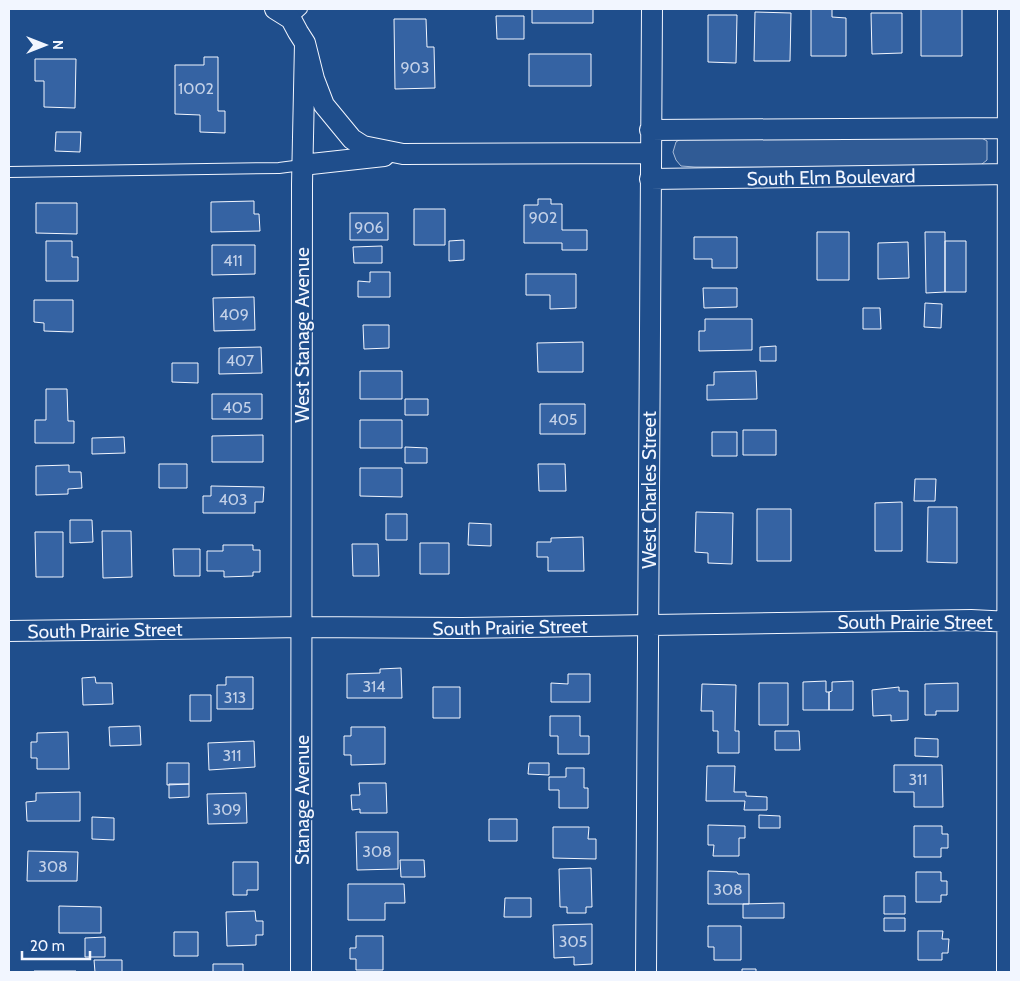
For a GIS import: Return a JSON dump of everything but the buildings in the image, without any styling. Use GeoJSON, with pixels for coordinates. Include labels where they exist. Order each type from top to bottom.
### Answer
{"type":"FeatureCollection","features":[{"type":"Feature","properties":{"kind":"street","name":"West Charles Street"},"geometry":{"type":"LineString","coordinates":[[646,972],[652,9]]}},
{"type":"Feature","properties":{"kind":"street"},"geometry":{"type":"LineString","coordinates":[[1007,972],[1009,622],[1008,9]]}},
{"type":"Feature","properties":{"kind":"street"},"geometry":{"type":"LineString","coordinates":[[289,12],[305,43],[314,79],[324,104],[352,139],[363,146],[403,154]]}},
{"type":"Feature","properties":{"kind":"street","name":"West Stanage Avenue"},"geometry":{"type":"LineString","coordinates":[[302,627],[302,165],[305,43]]}},
{"type":"Feature","properties":{"kind":"street"},"geometry":{"type":"LineString","coordinates":[[650,130],[1009,128]]}},
{"type":"Feature","properties":{"kind":"street"},"geometry":{"type":"LineString","coordinates":[[302,165],[403,154],[650,153]]}},
{"type":"Feature","properties":{"kind":"street","name":"South Elm Boulevard"},"geometry":{"type":"LineString","coordinates":[[650,179],[1009,174]]}},
{"type":"Feature","properties":{"kind":"street","name":"South Prairie Street"},"geometry":{"type":"LineString","coordinates":[[9,631],[302,627],[462,628],[971,620],[1009,622]]}},
{"type":"Feature","properties":{"kind":"street","name":"Stanage Avenue"},"geometry":{"type":"LineString","coordinates":[[301,972],[302,627]]}},
{"type":"Feature","properties":{"kind":"lane"},"geometry":{"type":"LineString","coordinates":[[9,172],[279,168],[302,165]]}},
{"type":"Feature","properties":{"kind":"shaded area"},"geometry":{"type":"Polygon","coordinates":[[[976,135],[987,141],[987,160],[977,168],[695,167],[681,166],[673,152],[676,142],[682,138],[976,135]]]}}]}
